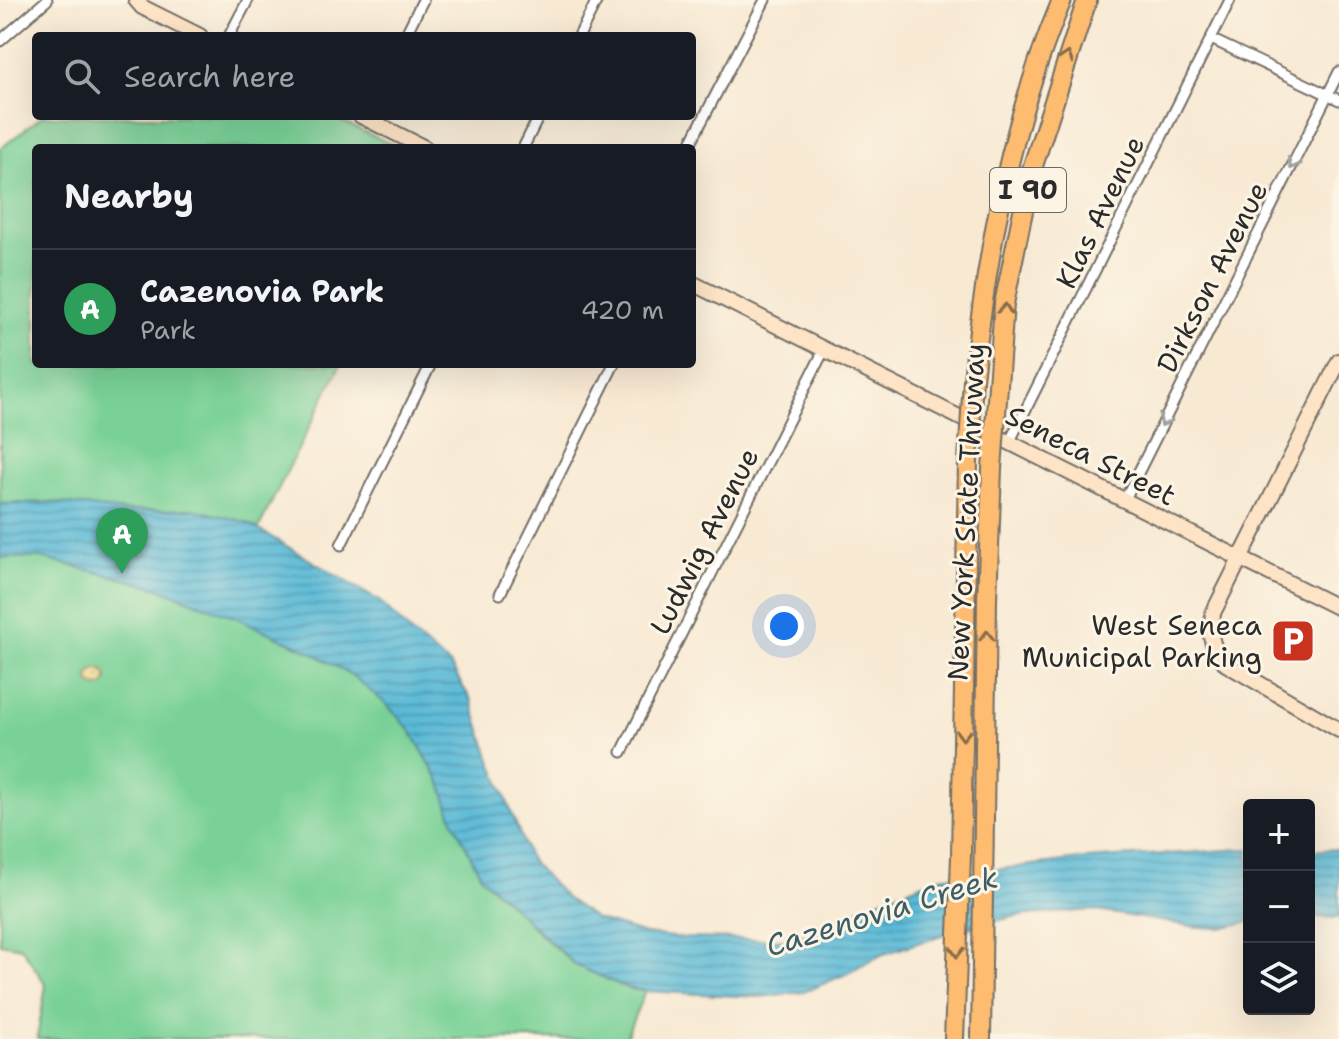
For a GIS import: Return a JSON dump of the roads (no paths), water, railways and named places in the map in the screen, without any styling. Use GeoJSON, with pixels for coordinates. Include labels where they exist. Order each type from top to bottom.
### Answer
{"type":"FeatureCollection","features":[{"type":"Feature","properties":{"kind":"highway","name":"New York State Thruway"},"geometry":{"type":"LineString","coordinates":[[954,1039],[961,856],[968,461],[973,380],[982,295],[1021,117],[1062,0]]}},
{"type":"Feature","properties":{"kind":"highway","name":"New York State Thruway"},"geometry":{"type":"LineString","coordinates":[[981,1039],[992,469],[1004,304],[1031,172],[1087,0]]}},
{"type":"Feature","properties":{"kind":"main road"},"geometry":{"type":"LineString","coordinates":[[136,0],[142,7],[192,32]]}},
{"type":"Feature","properties":{"kind":"main road"},"geometry":{"type":"LineString","coordinates":[[369,120],[417,144]]}},
{"type":"Feature","properties":{"kind":"main road","name":"Seneca Street"},"geometry":{"type":"LineString","coordinates":[[696,285],[1339,608]]}},
{"type":"Feature","properties":{"kind":"main road"},"geometry":{"type":"LineString","coordinates":[[1339,361],[1213,613],[1211,636],[1219,656],[1234,670],[1339,730]]}},
{"type":"Feature","properties":{"kind":"street"},"geometry":{"type":"LineString","coordinates":[[0,41],[47,0]]}},
{"type":"Feature","properties":{"kind":"street"},"geometry":{"type":"LineString","coordinates":[[231,32],[248,0]]}},
{"type":"Feature","properties":{"kind":"street"},"geometry":{"type":"LineString","coordinates":[[407,32],[423,0]]}},
{"type":"Feature","properties":{"kind":"street"},"geometry":{"type":"LineString","coordinates":[[581,32],[597,0]]}},
{"type":"Feature","properties":{"kind":"street"},"geometry":{"type":"LineString","coordinates":[[690,144],[765,0]]}},
{"type":"Feature","properties":{"kind":"street","name":"Klas Avenue"},"geometry":{"type":"LineString","coordinates":[[1009,443],[1230,0]]}},
{"type":"Feature","properties":{"kind":"street"},"geometry":{"type":"LineString","coordinates":[[1211,39],[1339,100]]}},
{"type":"Feature","properties":{"kind":"street","name":"Dirkson Avenue"},"geometry":{"type":"LineString","coordinates":[[1124,501],[1339,72]]}},
{"type":"Feature","properties":{"kind":"street"},"geometry":{"type":"LineString","coordinates":[[525,144],[537,120]]}},
{"type":"Feature","properties":{"kind":"street","name":"Ludwig Avenue"},"geometry":{"type":"LineString","coordinates":[[622,752],[824,350]]}},
{"type":"Feature","properties":{"kind":"street"},"geometry":{"type":"LineString","coordinates":[[341,545],[429,368]]}},
{"type":"Feature","properties":{"kind":"street"},"geometry":{"type":"LineString","coordinates":[[500,594],[612,368]]}},
{"type":"Feature","properties":{"kind":"water","name":"Cazenovia Creek"},"geometry":{"type":"Polygon","coordinates":[[[52,502],[123,511],[193,509],[246,522],[379,601],[450,665],[471,700],[530,860],[566,898],[596,919],[645,934],[682,938],[793,940],[874,902],[940,877],[1071,860],[1243,849],[1243,923],[1221,928],[1197,927],[1092,910],[1016,916],[945,934],[881,955],[804,992],[758,997],[627,988],[575,965],[482,878],[454,823],[442,786],[411,731],[353,676],[309,651],[237,618],[156,587],[41,558],[0,558],[0,504],[52,502]]]}},
{"type":"Feature","properties":{"kind":"water"},"geometry":{"type":"Polygon","coordinates":[[[1339,849],[1339,918],[1315,917],[1315,851],[1339,849]]]}},
{"type":"Feature","properties":{"kind":"place","name":"Cazenovia Park"},"geometry":{"type":"Point","coordinates":[122,574]}},
{"type":"Feature","properties":{"kind":"place","name":"West Seneca Municipal Parking"},"geometry":{"type":"Point","coordinates":[1293,641]}}]}
